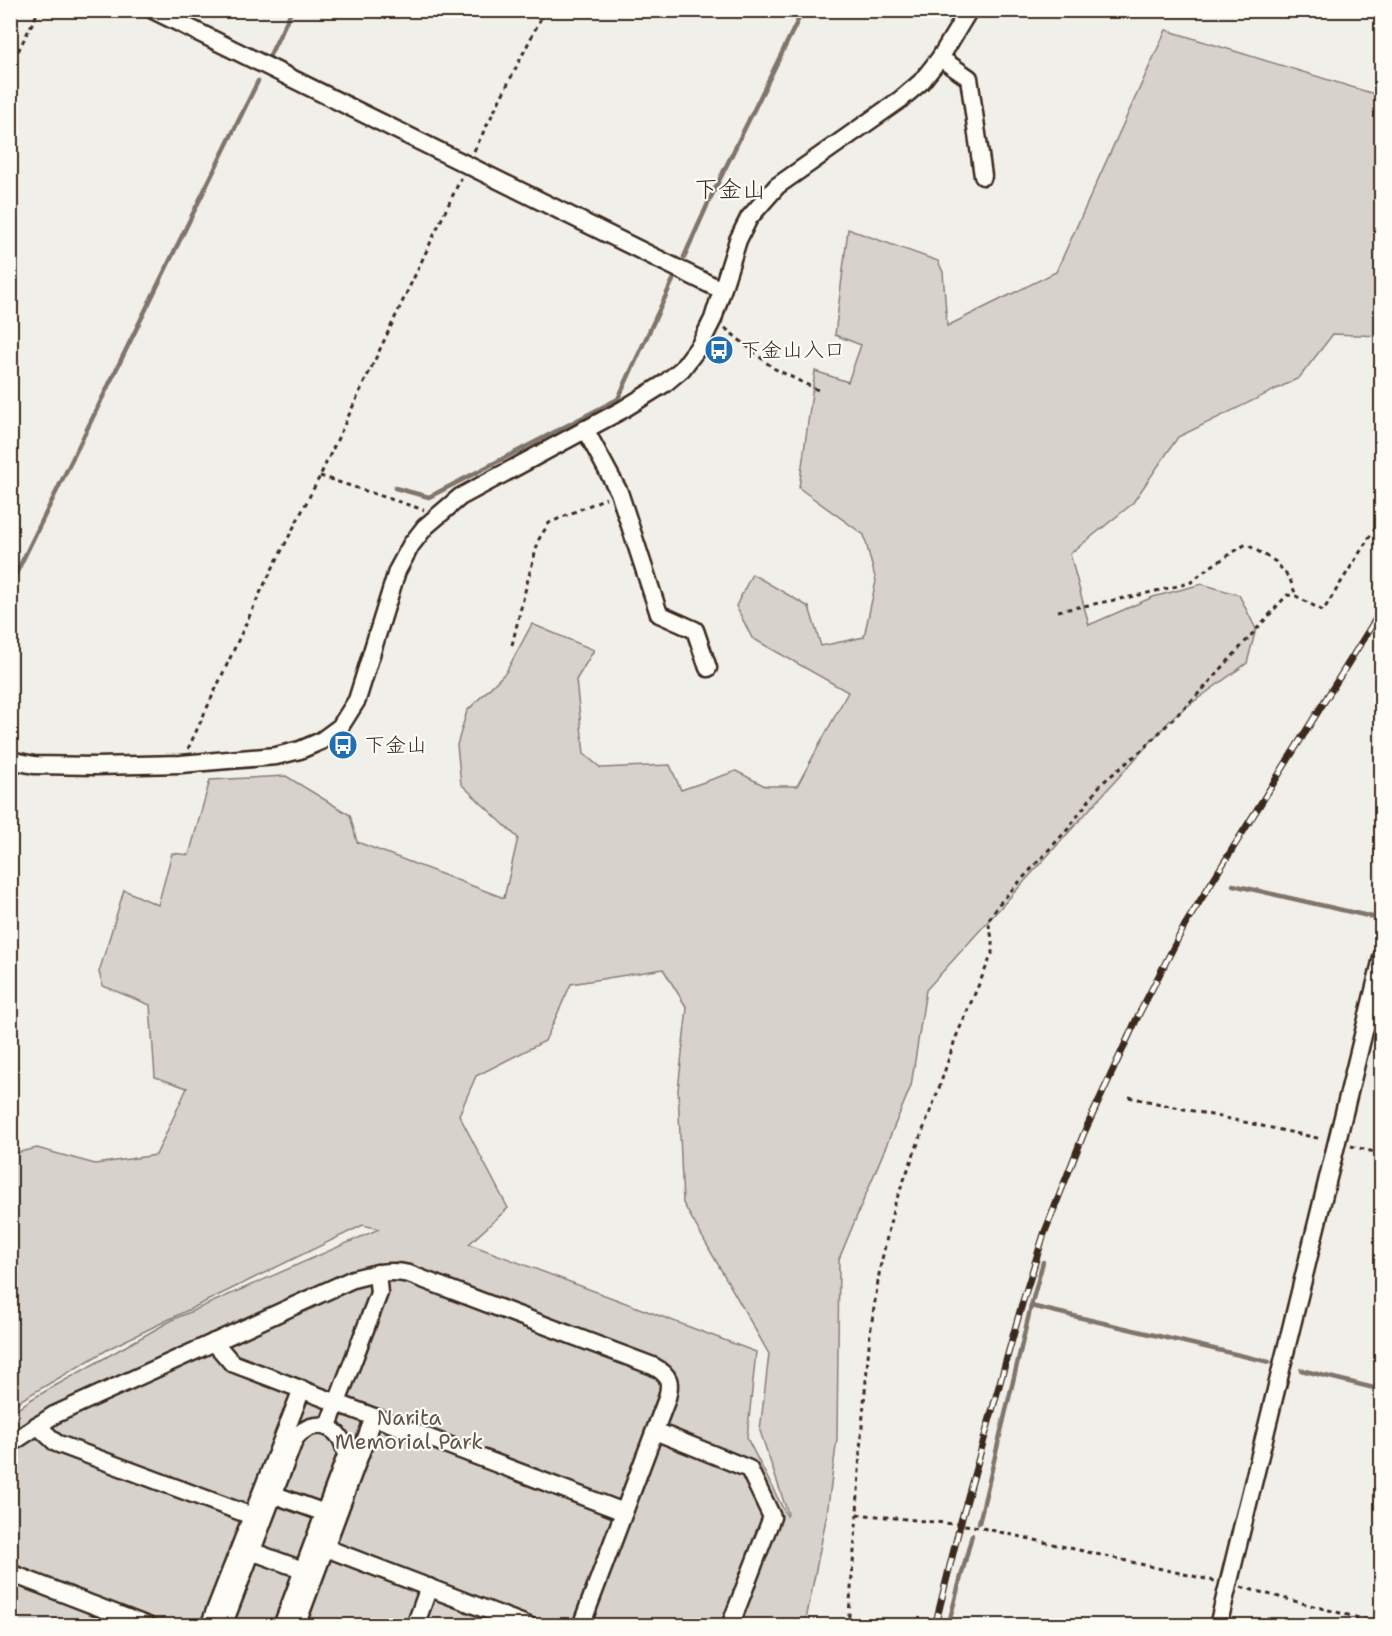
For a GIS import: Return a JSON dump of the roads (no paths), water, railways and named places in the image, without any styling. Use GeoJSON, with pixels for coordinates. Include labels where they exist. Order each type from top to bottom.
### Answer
{"type":"FeatureCollection","features":[{"type":"Feature","properties":{"kind":"street"},"geometry":{"type":"LineString","coordinates":[[153,10],[713,286],[723,288]]}},
{"type":"Feature","properties":{"kind":"street"},"geometry":{"type":"LineString","coordinates":[[10,760],[34,765],[96,766],[181,764],[276,756],[300,750],[321,741],[340,727],[357,700],[397,572],[411,545],[425,527],[460,497],[622,410],[664,384],[682,369],[700,345],[713,319],[738,240],[749,218],[777,186],[901,99],[921,82],[940,58],[969,10]]}},
{"type":"Feature","properties":{"kind":"street"},"geometry":{"type":"LineString","coordinates":[[940,58],[969,78],[983,176]]}},
{"type":"Feature","properties":{"kind":"street"},"geometry":{"type":"LineString","coordinates":[[585,429],[619,492],[659,614],[695,630],[708,668]]}},
{"type":"Feature","properties":{"kind":"street"},"geometry":{"type":"LineString","coordinates":[[1218,1626],[1382,958]]}},
{"type":"Feature","properties":{"kind":"street"},"geometry":{"type":"LineString","coordinates":[[10,1444],[54,1414],[353,1280],[396,1270],[652,1366],[664,1372],[669,1380],[670,1391],[581,1626]]}},
{"type":"Feature","properties":{"kind":"street"},"geometry":{"type":"LineString","coordinates":[[328,1426],[379,1293],[377,1273]]}},
{"type":"Feature","properties":{"kind":"street"},"geometry":{"type":"LineString","coordinates":[[214,1342],[232,1363],[624,1512]]}},
{"type":"Feature","properties":{"kind":"street"},"geometry":{"type":"LineString","coordinates":[[209,1626],[302,1389]]}},
{"type":"Feature","properties":{"kind":"street"},"geometry":{"type":"LineString","coordinates":[[296,1626],[374,1417]]}},
{"type":"Feature","properties":{"kind":"street"},"geometry":{"type":"LineString","coordinates":[[37,1425],[56,1443],[252,1516]]}},
{"type":"Feature","properties":{"kind":"street"},"geometry":{"type":"LineString","coordinates":[[223,1626],[295,1438],[315,1426],[328,1426],[343,1442],[345,1456],[282,1626]]}},
{"type":"Feature","properties":{"kind":"street"},"geometry":{"type":"LineString","coordinates":[[655,1431],[749,1469],[772,1517],[730,1626]]}},
{"type":"Feature","properties":{"kind":"street"},"geometry":{"type":"LineString","coordinates":[[272,1494],[325,1513]]}},
{"type":"Feature","properties":{"kind":"street"},"geometry":{"type":"LineString","coordinates":[[326,1548],[529,1626]]}},
{"type":"Feature","properties":{"kind":"street"},"geometry":{"type":"LineString","coordinates":[[251,1551],[303,1570]]}},
{"type":"Feature","properties":{"kind":"street"},"geometry":{"type":"LineString","coordinates":[[10,1573],[148,1626]]}},
{"type":"Feature","properties":{"kind":"street"},"geometry":{"type":"LineString","coordinates":[[415,1626],[429,1587]]}},
{"type":"Feature","properties":{"kind":"waterway"},"geometry":{"type":"LineString","coordinates":[[269,57],[292,10]]}},
{"type":"Feature","properties":{"kind":"waterway"},"geometry":{"type":"LineString","coordinates":[[684,257],[803,10]]}},
{"type":"Feature","properties":{"kind":"waterway"},"geometry":{"type":"LineString","coordinates":[[10,586],[258,81]]}},
{"type":"Feature","properties":{"kind":"waterway"},"geometry":{"type":"LineString","coordinates":[[395,488],[429,497],[618,399],[673,280]]}},
{"type":"Feature","properties":{"kind":"waterway"},"geometry":{"type":"LineString","coordinates":[[1233,885],[1377,918]]}},
{"type":"Feature","properties":{"kind":"waterway"},"geometry":{"type":"LineString","coordinates":[[979,1523],[1043,1262]]}},
{"type":"Feature","properties":{"kind":"waterway"},"geometry":{"type":"LineString","coordinates":[[1031,1306],[1269,1362]]}},
{"type":"Feature","properties":{"kind":"waterway"},"geometry":{"type":"LineString","coordinates":[[1301,1370],[1382,1390]]}},
{"type":"Feature","properties":{"kind":"waterway"},"geometry":{"type":"LineString","coordinates":[[948,1626],[972,1535]]}},
{"type":"Feature","properties":{"kind":"railway"},"geometry":{"type":"LineString","coordinates":[[935,1626],[960,1525],[1022,1304],[1044,1234],[1084,1133],[1139,1014],[1185,925],[1382,609]]}},
{"type":"Feature","properties":{"kind":"place","name":"下金山入口"},"geometry":{"type":"Point","coordinates":[719,350]}},
{"type":"Feature","properties":{"kind":"place","name":"下金山"},"geometry":{"type":"Point","coordinates":[343,745]}},
{"type":"Feature","properties":{"kind":"district","name":"下金山"},"geometry":{"type":"Point","coordinates":[730,189]}},
{"type":"Feature","properties":{"kind":"park label","name":"Narita Memorial Park"},"geometry":{"type":"Point","coordinates":[409,1430]}}]}
